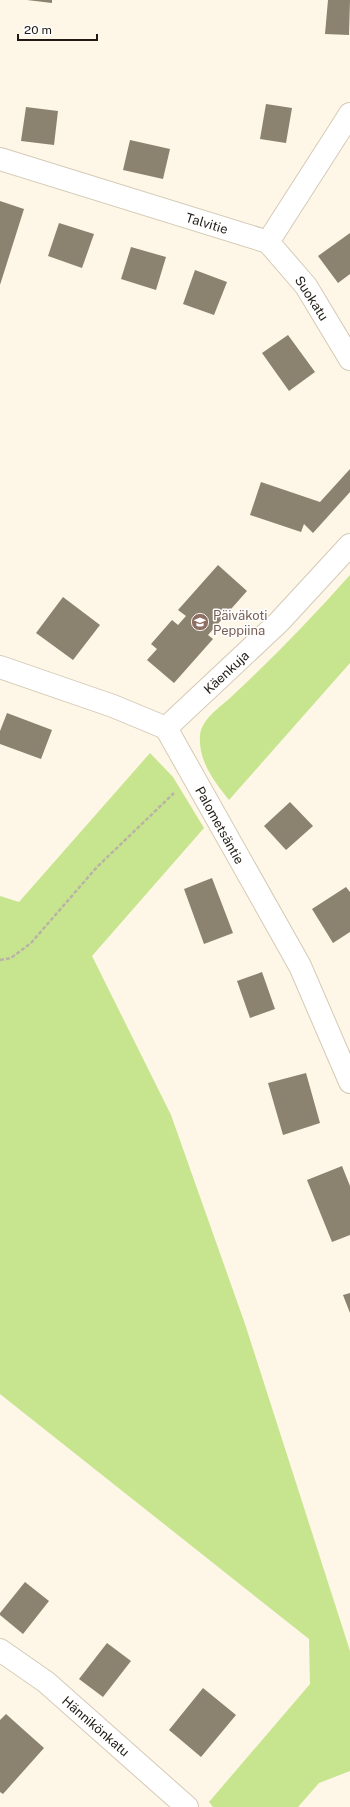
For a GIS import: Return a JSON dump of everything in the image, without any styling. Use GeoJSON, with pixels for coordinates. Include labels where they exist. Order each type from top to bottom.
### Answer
{"type":"FeatureCollection","features":[{"type":"Feature","properties":{"kind":"street"},"geometry":{"type":"LineString","coordinates":[[268,242],[350,114]]}},
{"type":"Feature","properties":{"kind":"street","name":"Talvitie"},"geometry":{"type":"LineString","coordinates":[[0,159],[268,242]]}},
{"type":"Feature","properties":{"kind":"street","name":"Suokatu"},"geometry":{"type":"LineString","coordinates":[[268,242],[306,286],[350,359]]}},
{"type":"Feature","properties":{"kind":"street","name":"Käenkuja"},"geometry":{"type":"LineString","coordinates":[[166,728],[279,622],[350,545]]}},
{"type":"Feature","properties":{"kind":"street"},"geometry":{"type":"LineString","coordinates":[[0,667],[112,706],[166,728]]}},
{"type":"Feature","properties":{"kind":"street","name":"Palometsäntie"},"geometry":{"type":"LineString","coordinates":[[166,728],[300,966],[350,1082]]}},
{"type":"Feature","properties":{"kind":"street","name":"Hännikönkatu"},"geometry":{"type":"LineString","coordinates":[[0,1650],[46,1682],[187,1807]]}},
{"type":"Feature","properties":{"kind":"path"},"geometry":{"type":"LineString","coordinates":[[0,960],[11,958],[31,943],[97,867],[192,774]]}},
{"type":"Feature","properties":{"kind":"green space"},"geometry":{"type":"Polygon","coordinates":[[[350,575],[350,663],[229,800],[213,778],[204,762],[200,744],[201,729],[207,719],[292,638],[350,575]]]}},
{"type":"Feature","properties":{"kind":"green space"},"geometry":{"type":"Polygon","coordinates":[[[150,753],[173,777],[204,828],[92,956],[171,1115],[245,1324],[350,1651],[350,1771],[319,1783],[298,1807],[213,1807],[209,1802],[310,1684],[309,1639],[0,1394],[0,896],[19,902],[150,753]]]}},
{"type":"Feature","properties":{"kind":"building"},"geometry":{"type":"Polygon","coordinates":[[[27,0],[52,0],[52,3],[27,0]]]}},
{"type":"Feature","properties":{"kind":"building"},"geometry":{"type":"Polygon","coordinates":[[[328,0],[350,0],[349,35],[325,34],[328,0]]]}},
{"type":"Feature","properties":{"kind":"building"},"geometry":{"type":"Polygon","coordinates":[[[266,104],[292,108],[286,143],[260,139],[266,104]]]}},
{"type":"Feature","properties":{"kind":"building"},"geometry":{"type":"Polygon","coordinates":[[[26,107],[58,111],[54,145],[21,141],[26,107]]]}},
{"type":"Feature","properties":{"kind":"building"},"geometry":{"type":"Polygon","coordinates":[[[130,140],[170,149],[163,179],[123,170],[130,140]]]}},
{"type":"Feature","properties":{"kind":"building"},"geometry":{"type":"Polygon","coordinates":[[[0,201],[24,209],[0,285],[0,201]]]}},
{"type":"Feature","properties":{"kind":"building"},"geometry":{"type":"Polygon","coordinates":[[[59,223],[94,234],[82,268],[48,256],[59,223]]]}},
{"type":"Feature","properties":{"kind":"building"},"geometry":{"type":"Polygon","coordinates":[[[350,233],[350,274],[338,283],[318,256],[350,233]]]}},
{"type":"Feature","properties":{"kind":"building"},"geometry":{"type":"Polygon","coordinates":[[[131,247],[166,257],[156,290],[121,279],[131,247]]]}},
{"type":"Feature","properties":{"kind":"building"},"geometry":{"type":"Polygon","coordinates":[[[195,270],[227,282],[214,315],[183,304],[195,270]]]}},
{"type":"Feature","properties":{"kind":"building"},"geometry":{"type":"Polygon","coordinates":[[[288,335],[315,372],[289,391],[262,353],[288,335]]]}},
{"type":"Feature","properties":{"kind":"building"},"geometry":{"type":"Polygon","coordinates":[[[350,469],[350,492],[313,533],[304,524],[301,532],[250,515],[261,482],[320,502],[350,469]]]}},
{"type":"Feature","properties":{"kind":"building","name":"Päiväkoti Peppiina"},"geometry":{"type":"Polygon","coordinates":[[[218,565],[247,591],[208,635],[213,639],[174,683],[147,660],[157,649],[151,644],[172,620],[178,625],[186,616],[178,610],[218,565]]]}},
{"type":"Feature","properties":{"kind":"building"},"geometry":{"type":"Polygon","coordinates":[[[63,597],[100,625],[73,660],[36,633],[63,597]]]}},
{"type":"Feature","properties":{"kind":"building"},"geometry":{"type":"Polygon","coordinates":[[[7,713],[52,730],[41,759],[0,744],[0,731],[7,713]]]}},
{"type":"Feature","properties":{"kind":"building"},"geometry":{"type":"Polygon","coordinates":[[[290,802],[313,826],[286,850],[264,826],[290,802]]]}},
{"type":"Feature","properties":{"kind":"building"},"geometry":{"type":"Polygon","coordinates":[[[212,878],[233,933],[204,944],[184,889],[212,878]]]}},
{"type":"Feature","properties":{"kind":"building"},"geometry":{"type":"Polygon","coordinates":[[[346,887],[350,892],[350,932],[333,943],[312,909],[346,887]]]}},
{"type":"Feature","properties":{"kind":"building"},"geometry":{"type":"Polygon","coordinates":[[[262,972],[275,1009],[250,1018],[237,981],[262,972]]]}},
{"type":"Feature","properties":{"kind":"building"},"geometry":{"type":"Polygon","coordinates":[[[306,1073],[320,1123],[283,1135],[268,1083],[306,1073]]]}},
{"type":"Feature","properties":{"kind":"building"},"geometry":{"type":"Polygon","coordinates":[[[342,1166],[350,1186],[350,1235],[332,1242],[307,1180],[342,1166]]]}},
{"type":"Feature","properties":{"kind":"building"},"geometry":{"type":"Polygon","coordinates":[[[350,1293],[350,1313],[343,1295],[350,1293]]]}},
{"type":"Feature","properties":{"kind":"building"},"geometry":{"type":"Polygon","coordinates":[[[25,1582],[49,1601],[23,1634],[0,1615],[0,1613],[25,1582]]]}},
{"type":"Feature","properties":{"kind":"building"},"geometry":{"type":"Polygon","coordinates":[[[107,1643],[131,1661],[103,1697],[79,1679],[107,1643]]]}},
{"type":"Feature","properties":{"kind":"building"},"geometry":{"type":"Polygon","coordinates":[[[203,1688],[236,1715],[201,1757],[169,1730],[203,1688]]]}},
{"type":"Feature","properties":{"kind":"building"},"geometry":{"type":"Polygon","coordinates":[[[6,1714],[44,1748],[3,1794],[0,1792],[0,1720],[6,1714]]]}},
{"type":"Feature","properties":{"kind":"place","name":"Päiväkoti Peppiina"},"geometry":{"type":"Point","coordinates":[200,622]}}]}
